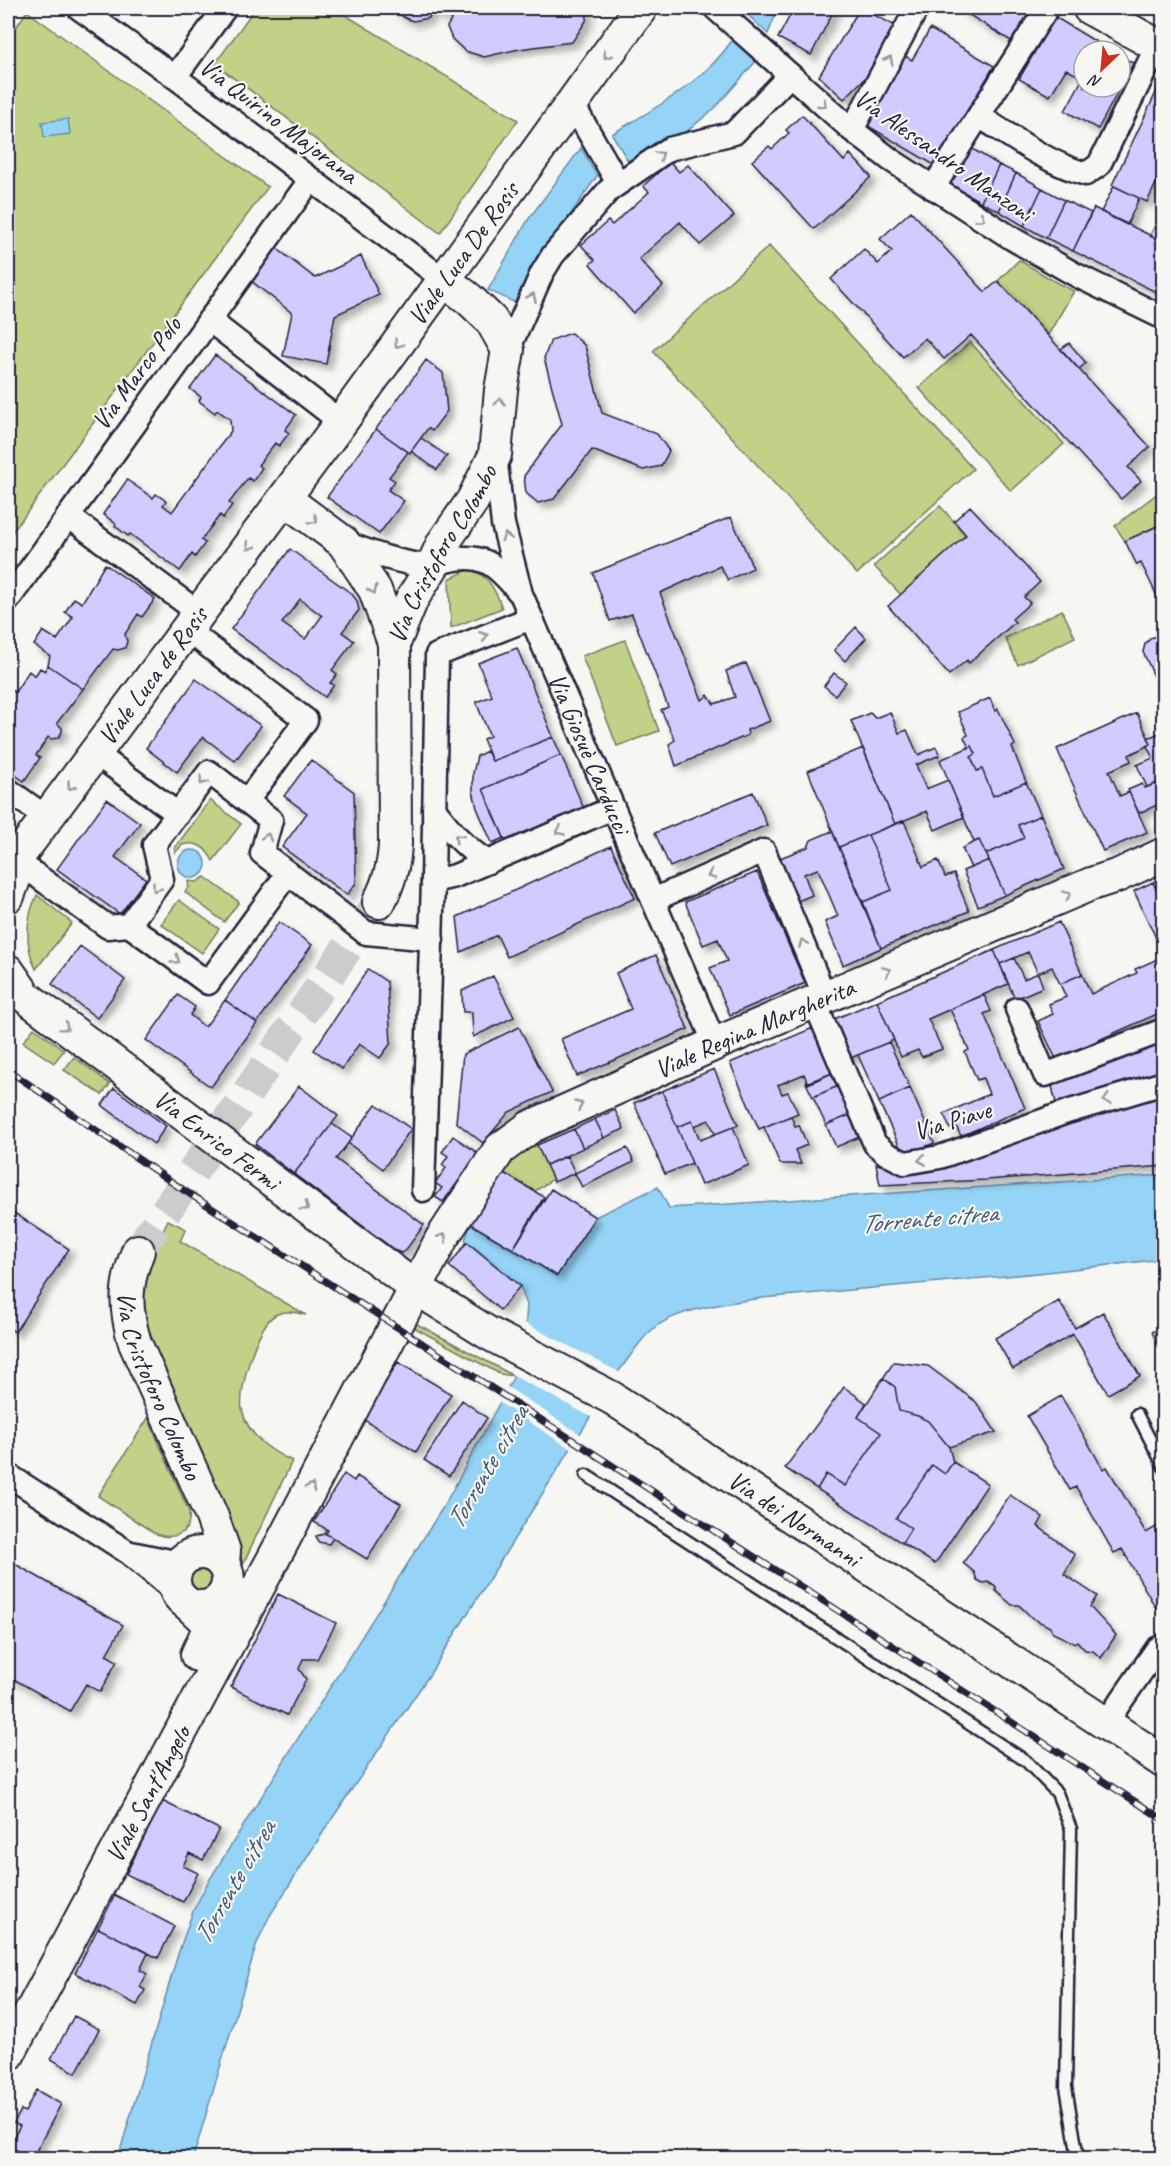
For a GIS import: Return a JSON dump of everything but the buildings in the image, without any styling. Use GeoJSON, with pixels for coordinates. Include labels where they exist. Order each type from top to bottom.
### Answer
{"type":"FeatureCollection","features":[{"type":"Feature","properties":{"kind":"main road","name":"Viale Luca De Rosis"},"geometry":{"type":"LineString","coordinates":[[285,499],[641,8]]}},
{"type":"Feature","properties":{"kind":"main road"},"geometry":{"type":"LineString","coordinates":[[1089,8],[1160,47]]}},
{"type":"Feature","properties":{"kind":"main road"},"geometry":{"type":"LineString","coordinates":[[443,279],[491,320],[508,350]]}},
{"type":"Feature","properties":{"kind":"main road","name":"Via Cristoforo Colombo"},"geometry":{"type":"LineString","coordinates":[[379,902],[389,882],[394,864],[394,643],[412,599],[432,567],[443,543],[473,500],[495,455],[501,390],[508,350]]}},
{"type":"Feature","properties":{"kind":"main road"},"geometry":{"type":"LineString","coordinates":[[285,499],[343,542],[375,590],[394,643]]}},
{"type":"Feature","properties":{"kind":"main road","name":"Viale Luca de Rosis"},"geometry":{"type":"LineString","coordinates":[[8,896],[15,857],[47,818],[285,499]]}},
{"type":"Feature","properties":{"kind":"main road","name":"Viale Regina Margherita"},"geometry":{"type":"LineString","coordinates":[[416,1288],[442,1238],[500,1149],[530,1127],[715,1044],[1091,884],[1119,875],[1164,854]]}},
{"type":"Feature","properties":{"kind":"main road","name":"Via Enrico Fermi"},"geometry":{"type":"LineString","coordinates":[[12,981],[26,997],[416,1288]]}},
{"type":"Feature","properties":{"kind":"main road","name":"Via Cristoforo Colombo"},"geometry":{"type":"LineString","coordinates":[[138,1251],[130,1272],[126,1295],[128,1320],[135,1343],[212,1517],[224,1551],[224,1583]]}},
{"type":"Feature","properties":{"kind":"main road","name":"Via dei Normanni"},"geometry":{"type":"LineString","coordinates":[[416,1288],[488,1333],[612,1398],[1164,1762]]}},
{"type":"Feature","properties":{"kind":"main road","name":"Viale Sant'Angelo"},"geometry":{"type":"LineString","coordinates":[[9,2052],[416,1288]]}},
{"type":"Feature","properties":{"kind":"main road"},"geometry":{"type":"LineString","coordinates":[[184,1560],[198,1553],[207,1553],[216,1557],[224,1583],[215,1604],[207,1607],[183,1599],[174,1578],[184,1560],[204,1540],[210,1529],[212,1517]]}},
{"type":"Feature","properties":{"kind":"main road","name":"Viale Sant'Angelo"},"geometry":{"type":"LineString","coordinates":[[9,2052],[14,2023],[217,1641],[225,1616],[224,1583],[284,1539]]}},
{"type":"Feature","properties":{"kind":"main road","name":"Viale Sant'Angelo"},"geometry":{"type":"LineString","coordinates":[[8,2016],[206,1637],[209,1628],[204,1619],[183,1599]]}},
{"type":"Feature","properties":{"kind":"street","name":"Via Quirino Majorana"},"geometry":{"type":"LineString","coordinates":[[78,8],[175,77],[443,279]]}},
{"type":"Feature","properties":{"kind":"street"},"geometry":{"type":"LineString","coordinates":[[175,77],[225,8]]}},
{"type":"Feature","properties":{"kind":"street","name":"Via Alessandro Manzoni"},"geometry":{"type":"LineString","coordinates":[[715,8],[852,130],[933,188],[1067,270],[1164,318]]}},
{"type":"Feature","properties":{"kind":"street"},"geometry":{"type":"LineString","coordinates":[[852,130],[917,8]]}},
{"type":"Feature","properties":{"kind":"street"},"geometry":{"type":"LineString","coordinates":[[933,188],[1047,8]]}},
{"type":"Feature","properties":{"kind":"street"},"geometry":{"type":"LineString","coordinates":[[979,116],[1036,153],[1086,174],[1099,165],[1160,47]]}},
{"type":"Feature","properties":{"kind":"street"},"geometry":{"type":"LineString","coordinates":[[508,350],[542,273],[553,255],[609,189],[669,148],[735,133],[790,75]]}},
{"type":"Feature","properties":{"kind":"street"},"geometry":{"type":"LineString","coordinates":[[572,103],[618,183]]}},
{"type":"Feature","properties":{"kind":"street","name":"Via Marco Polo"},"geometry":{"type":"LineString","coordinates":[[8,600],[311,179]]}},
{"type":"Feature","properties":{"kind":"street"},"geometry":{"type":"LineString","coordinates":[[209,320],[341,422]]}},
{"type":"Feature","properties":{"kind":"street","name":"Via Giosuè Carducci"},"geometry":{"type":"LineString","coordinates":[[495,455],[503,524],[521,594],[715,1044]]}},
{"type":"Feature","properties":{"kind":"street"},"geometry":{"type":"LineString","coordinates":[[68,516],[306,720],[247,801]]}},
{"type":"Feature","properties":{"kind":"street"},"geometry":{"type":"LineString","coordinates":[[343,542],[391,560],[432,567],[446,561],[468,558],[483,559],[500,569],[521,594]]}},
{"type":"Feature","properties":{"kind":"street"},"geometry":{"type":"LineString","coordinates":[[423,1190],[434,881],[437,655],[531,618]]}},
{"type":"Feature","properties":{"kind":"street"},"geometry":{"type":"LineString","coordinates":[[95,753],[178,814]]}},
{"type":"Feature","properties":{"kind":"street"},"geometry":{"type":"LineString","coordinates":[[129,925],[162,879],[154,845],[209,772],[271,820],[262,853],[366,933],[432,939]]}},
{"type":"Feature","properties":{"kind":"street"},"geometry":{"type":"LineString","coordinates":[[8,790],[47,818]]}},
{"type":"Feature","properties":{"kind":"street"},"geometry":{"type":"LineString","coordinates":[[434,881],[455,876],[613,808]]}},
{"type":"Feature","properties":{"kind":"street"},"geometry":{"type":"LineString","coordinates":[[434,809],[457,838],[488,862]]}},
{"type":"Feature","properties":{"kind":"street","name":"Via Piave"},"geometry":{"type":"LineString","coordinates":[[653,900],[764,851],[875,1144],[905,1163],[940,1157],[1067,1112],[1164,1083]]}},
{"type":"Feature","properties":{"kind":"street"},"geometry":{"type":"LineString","coordinates":[[15,857],[108,927],[129,925],[208,983],[288,873]]}},
{"type":"Feature","properties":{"kind":"street"},"geometry":{"type":"LineString","coordinates":[[1017,1009],[1045,1075],[1164,1030]]}},
{"type":"Feature","properties":{"kind":"street","name":"Viale Sant'Angelo"},"geometry":{"type":"LineString","coordinates":[[8,1474],[129,1553],[183,1599]]}},
{"type":"Feature","properties":{"kind":"street","name":"Viale Sant'Angelo"},"geometry":{"type":"LineString","coordinates":[[129,1553],[184,1560]]}},
{"type":"Feature","properties":{"kind":"street"},"geometry":{"type":"LineString","coordinates":[[1105,1724],[1157,1649],[1164,1645]]}},
{"type":"Feature","properties":{"kind":"lane"},"geometry":{"type":"LineString","coordinates":[[1137,1414],[1164,1467]]}},
{"type":"Feature","properties":{"kind":"lane"},"geometry":{"type":"LineString","coordinates":[[586,1475],[1026,1761],[1057,1793],[1071,1829],[1066,2087],[1078,2158]]}},
{"type":"Feature","properties":{"kind":"green space"},"geometry":{"type":"Polygon","coordinates":[[[255,8],[334,8],[518,120],[440,233],[215,64],[255,8]]]}},
{"type":"Feature","properties":{"kind":"green space"},"geometry":{"type":"Polygon","coordinates":[[[27,11],[268,187],[8,538],[8,39],[27,11]]]}},
{"type":"Feature","properties":{"kind":"green space"},"geometry":{"type":"Polygon","coordinates":[[[769,246],[973,469],[857,574],[653,351],[769,246]]]}},
{"type":"Feature","properties":{"kind":"green space"},"geometry":{"type":"Polygon","coordinates":[[[1019,260],[1074,291],[1048,335],[998,281],[1019,260]]]}},
{"type":"Feature","properties":{"kind":"green space"},"geometry":{"type":"Polygon","coordinates":[[[970,342],[1064,444],[1011,491],[919,388],[970,342]]]}},
{"type":"Feature","properties":{"kind":"green space"},"geometry":{"type":"Polygon","coordinates":[[[1163,489],[1163,523],[1125,541],[1115,526],[1163,489]]]}},
{"type":"Feature","properties":{"kind":"green space"},"geometry":{"type":"Polygon","coordinates":[[[940,506],[966,535],[901,595],[874,566],[940,506]]]}},
{"type":"Feature","properties":{"kind":"green space"},"geometry":{"type":"Polygon","coordinates":[[[468,570],[486,578],[494,589],[502,608],[451,628],[449,579],[468,570]]]}},
{"type":"Feature","properties":{"kind":"green space"},"geometry":{"type":"Polygon","coordinates":[[[1062,610],[1075,637],[1018,665],[1005,638],[1062,610]]]}},
{"type":"Feature","properties":{"kind":"green space"},"geometry":{"type":"Polygon","coordinates":[[[625,640],[659,731],[617,746],[582,656],[625,640]]]}},
{"type":"Feature","properties":{"kind":"green space"},"geometry":{"type":"Polygon","coordinates":[[[210,800],[241,824],[213,861],[204,849],[197,845],[182,845],[175,853],[174,849],[210,800]]]}},
{"type":"Feature","properties":{"kind":"green space"},"geometry":{"type":"Polygon","coordinates":[[[205,877],[239,902],[224,922],[185,892],[189,887],[188,881],[197,882],[205,877]]]}},
{"type":"Feature","properties":{"kind":"green space"},"geometry":{"type":"Polygon","coordinates":[[[37,895],[72,923],[36,969],[28,942],[28,932],[30,913],[37,895]]]}},
{"type":"Feature","properties":{"kind":"green space"},"geometry":{"type":"Polygon","coordinates":[[[179,900],[219,929],[202,953],[161,924],[179,900]]]}},
{"type":"Feature","properties":{"kind":"green space"},"geometry":{"type":"Polygon","coordinates":[[[34,1028],[64,1050],[54,1063],[23,1042],[34,1028]]]}},
{"type":"Feature","properties":{"kind":"green space"},"geometry":{"type":"Polygon","coordinates":[[[74,1057],[110,1084],[102,1095],[64,1070],[74,1057]]]}},
{"type":"Feature","properties":{"kind":"green space"},"geometry":{"type":"Polygon","coordinates":[[[537,1145],[553,1179],[535,1191],[502,1172],[515,1157],[537,1145]]]}},
{"type":"Feature","properties":{"kind":"green space"},"geometry":{"type":"Polygon","coordinates":[[[168,1220],[186,1229],[180,1241],[306,1315],[282,1312],[268,1321],[256,1344],[246,1373],[242,1409],[249,1427],[268,1447],[292,1461],[243,1564],[227,1515],[146,1330],[141,1302],[144,1280],[150,1259],[168,1220]]]}},
{"type":"Feature","properties":{"kind":"green space"},"geometry":{"type":"Polygon","coordinates":[[[417,1324],[514,1376],[500,1374],[415,1328],[417,1324]]]}},
{"type":"Feature","properties":{"kind":"green space"},"geometry":{"type":"Polygon","coordinates":[[[148,1418],[189,1512],[189,1520],[184,1531],[174,1536],[154,1533],[98,1496],[148,1418]]]}},
{"type":"Feature","properties":{"kind":"green space"},"geometry":{"type":"Polygon","coordinates":[[[202,1566],[212,1570],[216,1580],[212,1590],[202,1594],[192,1590],[188,1580],[192,1570],[202,1566]]]}},
{"type":"Feature","properties":{"kind":"water"},"geometry":{"type":"Polygon","coordinates":[[[752,8],[778,8],[768,34],[749,16],[752,8]]]}},
{"type":"Feature","properties":{"kind":"water"},"geometry":{"type":"Polygon","coordinates":[[[733,39],[757,60],[715,108],[686,132],[628,161],[612,134],[662,104],[694,81],[722,54],[733,39]]]}},
{"type":"Feature","properties":{"kind":"water"},"geometry":{"type":"Polygon","coordinates":[[[68,119],[70,134],[44,137],[42,122],[68,119]]]}},
{"type":"Feature","properties":{"kind":"water"},"geometry":{"type":"Polygon","coordinates":[[[581,148],[597,176],[533,269],[518,304],[488,290],[528,220],[581,148]]]}},
{"type":"Feature","properties":{"kind":"water"},"geometry":{"type":"Polygon","coordinates":[[[192,850],[202,854],[206,864],[202,874],[192,878],[182,874],[178,864],[182,854],[192,850]]]}},
{"type":"Feature","properties":{"kind":"water","name":"Torrente citrea"},"geometry":{"type":"Polygon","coordinates":[[[1163,1175],[1163,1259],[1038,1273],[762,1298],[695,1310],[669,1319],[652,1330],[619,1371],[430,1674],[327,1826],[269,1917],[257,1943],[193,2158],[118,2158],[178,1954],[193,1911],[208,1882],[445,1504],[514,1376],[525,1331],[527,1305],[520,1286],[465,1240],[471,1224],[557,1276],[595,1217],[658,1187],[669,1208],[1163,1175]]]}},
{"type":"Feature","properties":{"kind":"pier"},"geometry":{"type":"Polygon","coordinates":[[[523,1322],[621,1373],[593,1418],[512,1375],[523,1322]]]}},
{"type":"Feature","properties":{"kind":"pier"},"geometry":{"type":"Polygon","coordinates":[[[506,1386],[583,1436],[574,1451],[497,1401],[506,1386]]]}},
{"type":"Feature","properties":{"kind":"tunnel"},"geometry":{"type":"LineString","coordinates":[[138,1251],[379,902]]}},
{"type":"Feature","properties":{"kind":"railway"},"geometry":{"type":"LineString","coordinates":[[8,1070],[182,1189],[1164,1820]]}}]}
